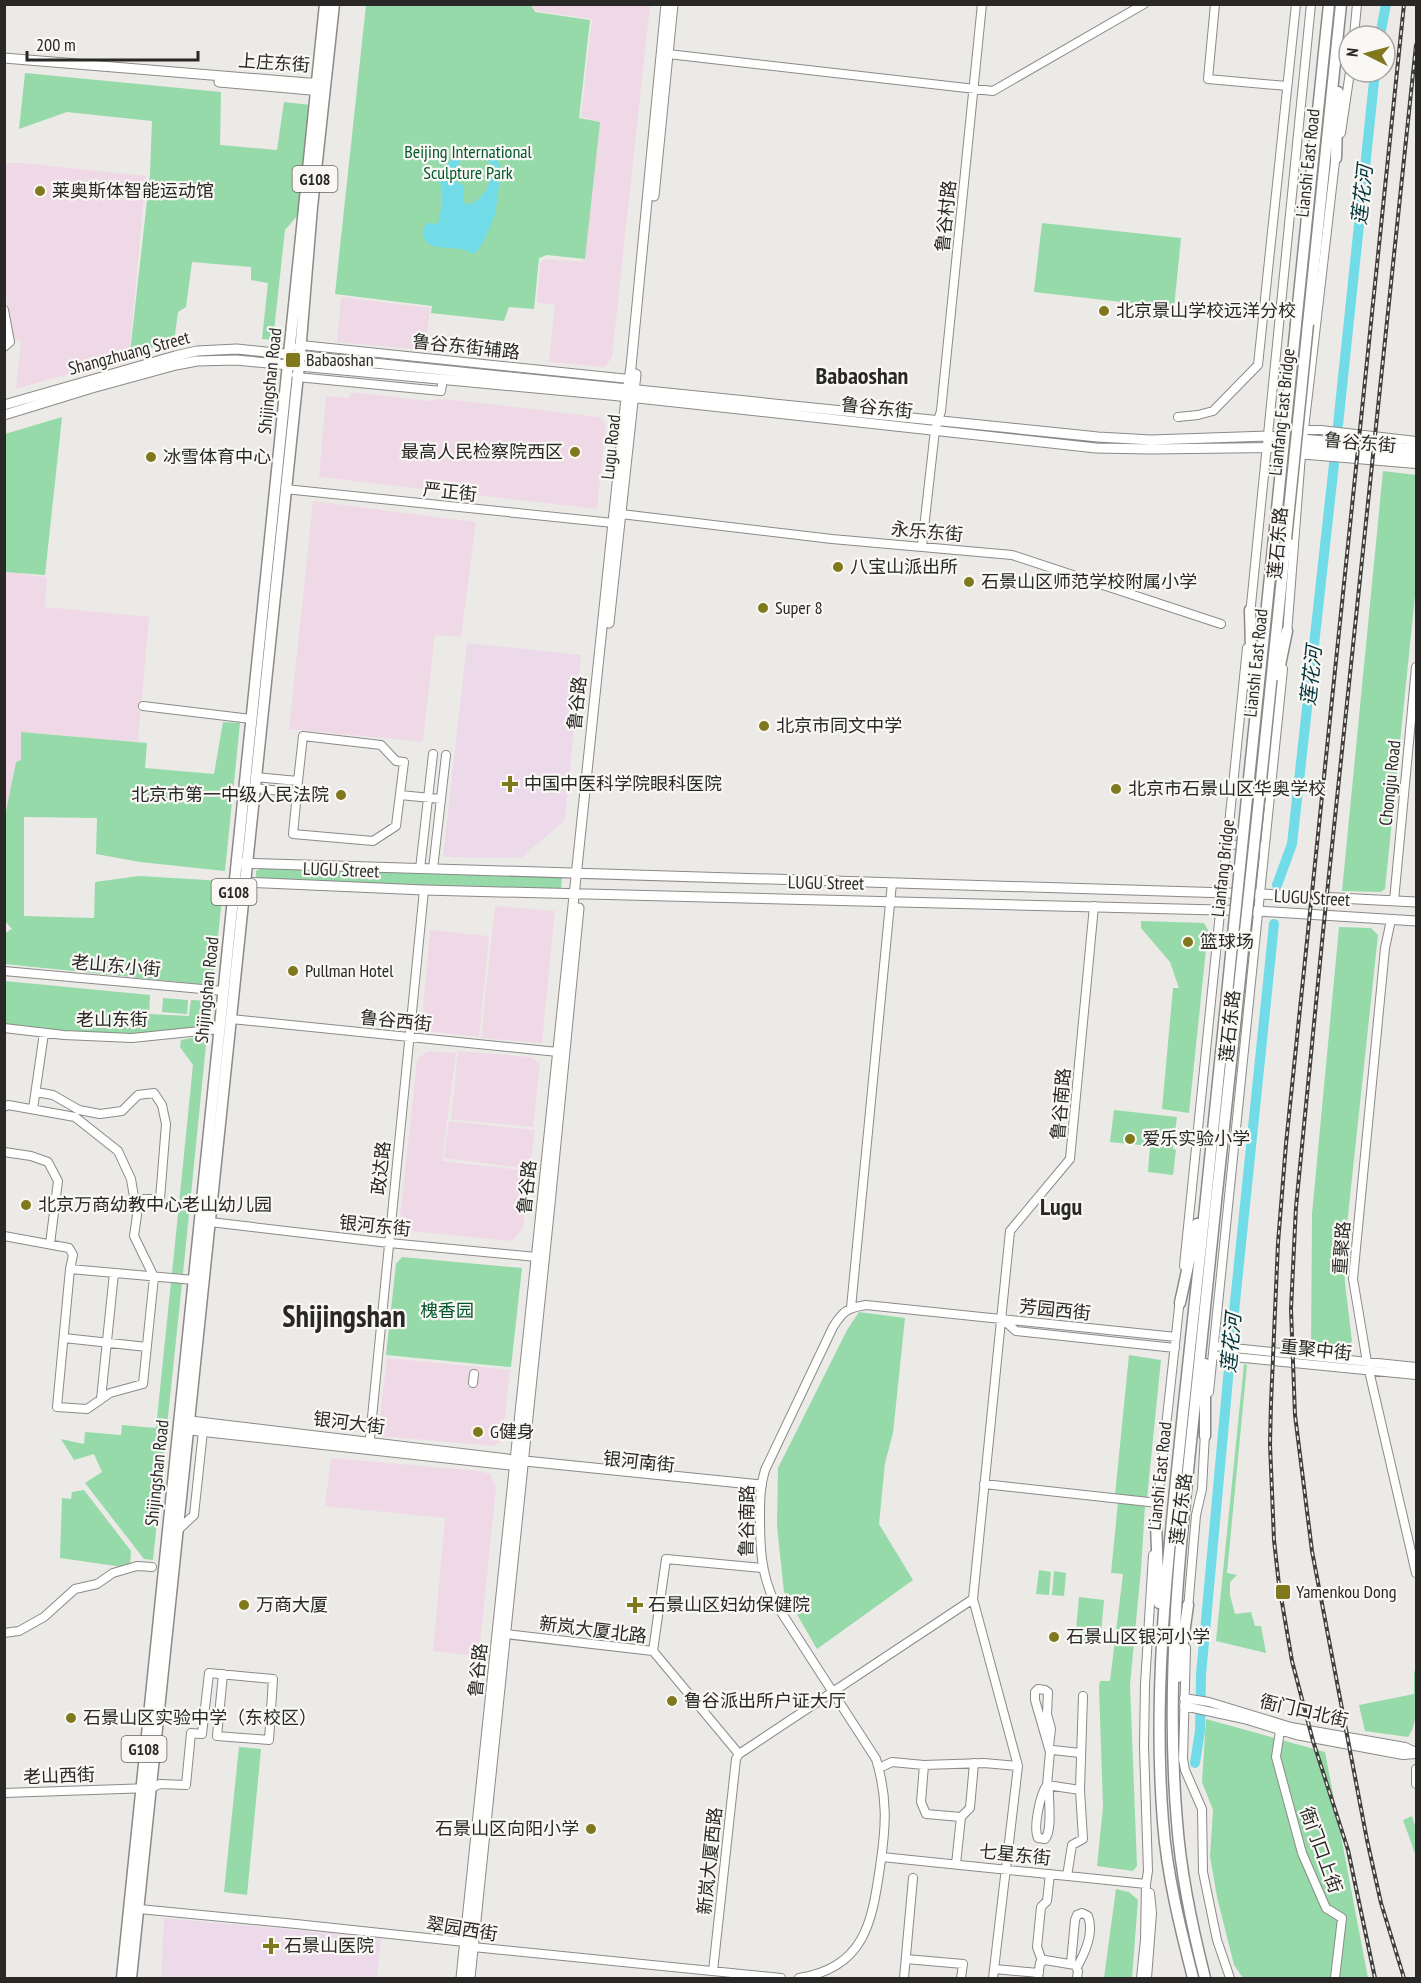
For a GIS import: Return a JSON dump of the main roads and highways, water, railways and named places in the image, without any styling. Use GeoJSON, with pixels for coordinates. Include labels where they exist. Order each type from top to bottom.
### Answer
{"type":"FeatureCollection","features":[{"type":"Feature","properties":{"kind":"highway","name":"Shijingshan Road"},"geometry":{"type":"LineString","coordinates":[[241,864],[254,788],[285,489],[321,87],[325,4]]}},
{"type":"Feature","properties":{"kind":"highway","name":"Shijingshan Road"},"geometry":{"type":"LineString","coordinates":[[321,87],[334,4]]}},
{"type":"Feature","properties":{"kind":"highway","name":"Lianshi East Road"},"geometry":{"type":"LineString","coordinates":[[1302,324],[1329,4]]}},
{"type":"Feature","properties":{"kind":"highway","name":"Lianshi East Road"},"geometry":{"type":"LineString","coordinates":[[1302,324],[1341,4]]}},
{"type":"Feature","properties":{"kind":"highway"},"geometry":{"type":"LineString","coordinates":[[1336,158],[1341,4]]}},
{"type":"Feature","properties":{"kind":"highway","name":"Lianfang East Bridge"},"geometry":{"type":"LineString","coordinates":[[1280,539],[1302,324]]}},
{"type":"Feature","properties":{"kind":"highway","name":"Shijingshan Road"},"geometry":{"type":"LineString","coordinates":[[131,1978],[146,1788],[184,1425],[210,1222],[231,1019],[251,720],[296,360]]}},
{"type":"Feature","properties":{"kind":"highway","name":"Lianshi East Road"},"geometry":{"type":"LineString","coordinates":[[1254,789],[1254,729],[1280,539]]}},
{"type":"Feature","properties":{"kind":"highway","name":"Lianshi East Road"},"geometry":{"type":"LineString","coordinates":[[1254,789],[1266,731],[1280,539]]}},
{"type":"Feature","properties":{"kind":"highway"},"geometry":{"type":"LineString","coordinates":[[1250,610],[1254,729]]}},
{"type":"Feature","properties":{"kind":"highway"},"geometry":{"type":"LineString","coordinates":[[1266,731],[1287,631]]}},
{"type":"Feature","properties":{"kind":"highway","name":"Lianfang Bridge"},"geometry":{"type":"LineString","coordinates":[[1229,1024],[1254,789]]}},
{"type":"Feature","properties":{"kind":"highway","name":"Shijingshan Road"},"geometry":{"type":"LineString","coordinates":[[122,1978],[178,1530],[194,1280],[224,992],[240,882]]}},
{"type":"Feature","properties":{"kind":"highway","name":"Lianshi East Road"},"geometry":{"type":"LineString","coordinates":[[1181,1932],[1163,1824],[1159,1718],[1161,1657],[1170,1533],[1208,1173],[1229,1024]]}},
{"type":"Feature","properties":{"kind":"highway","name":"Lianshi East Road"},"geometry":{"type":"LineString","coordinates":[[1193,1929],[1177,1824],[1173,1657],[1180,1544],[1205,1304],[1229,1024]]}},
{"type":"Feature","properties":{"kind":"highway"},"geometry":{"type":"LineString","coordinates":[[1180,1303],[1208,1173]]}},
{"type":"Feature","properties":{"kind":"highway"},"geometry":{"type":"LineString","coordinates":[[1205,1304],[1205,1436]]}},
{"type":"Feature","properties":{"kind":"highway"},"geometry":{"type":"LineString","coordinates":[[1156,1523],[1161,1657]]}},
{"type":"Feature","properties":{"kind":"highway"},"geometry":{"type":"LineString","coordinates":[[1173,1719],[1188,1605]]}},
{"type":"Feature","properties":{"kind":"highway"},"geometry":{"type":"LineString","coordinates":[[1193,1929],[1205,1978]]}},
{"type":"Feature","properties":{"kind":"highway"},"geometry":{"type":"LineString","coordinates":[[1193,1929],[1211,1978]]}},
{"type":"Feature","properties":{"kind":"highway"},"geometry":{"type":"LineString","coordinates":[[1181,1932],[1188,1978]]}},
{"type":"Feature","properties":{"kind":"highway"},"geometry":{"type":"LineString","coordinates":[[1181,1932],[1193,1978]]}},
{"type":"Feature","properties":{"kind":"main road","name":"Lugu Road"},"geometry":{"type":"LineString","coordinates":[[579,874],[621,514],[630,391],[666,4]]}},
{"type":"Feature","properties":{"kind":"main road","name":"Lugu Road"},"geometry":{"type":"LineString","coordinates":[[630,391],[673,4]]}},
{"type":"Feature","properties":{"kind":"main road","name":"上庄东街"},"geometry":{"type":"LineString","coordinates":[[4,58],[308,83],[321,87]]}},
{"type":"Feature","properties":{"kind":"main road","name":"上庄东街"},"geometry":{"type":"LineString","coordinates":[[4,64],[321,87]]}},
{"type":"Feature","properties":{"kind":"main road","name":"Shangzhuang Street"},"geometry":{"type":"LineString","coordinates":[[4,405],[197,351],[237,349],[296,360]]}},
{"type":"Feature","properties":{"kind":"main road","name":"鲁谷东街"},"geometry":{"type":"LineString","coordinates":[[296,360],[1122,439],[1268,436],[1416,458]]}},
{"type":"Feature","properties":{"kind":"main road","name":"鲁谷东街"},"geometry":{"type":"LineString","coordinates":[[296,360],[443,380],[630,391],[1096,448],[1266,448],[1303,443],[1416,449]]}},
{"type":"Feature","properties":{"kind":"main road","name":"Shangzhuang Street"},"geometry":{"type":"LineString","coordinates":[[4,415],[92,388],[197,361],[296,360]]}},
{"type":"Feature","properties":{"kind":"main road","name":"鲁谷路"},"geometry":{"type":"LineString","coordinates":[[461,1978],[469,1945],[505,1634],[536,1257],[579,874],[613,523],[630,391]]}},
{"type":"Feature","properties":{"kind":"main road","name":"LUGU Street"},"geometry":{"type":"LineString","coordinates":[[241,864],[1260,894],[1416,902]]}},
{"type":"Feature","properties":{"kind":"main road","name":"LUGU Street"},"geometry":{"type":"LineString","coordinates":[[240,882],[424,890],[1258,911],[1416,921]]}},
{"type":"Feature","properties":{"kind":"main road","name":"鲁谷路"},"geometry":{"type":"LineString","coordinates":[[470,1978],[469,1945],[495,1667],[550,1204],[577,893]]}},
{"type":"Feature","properties":{"kind":"main road"},"geometry":{"type":"LineString","coordinates":[[1306,914],[1300,904],[1308,897]]}},
{"type":"Feature","properties":{"kind":"main road","name":"银河大街"},"geometry":{"type":"LineString","coordinates":[[184,1425],[203,1431],[369,1446]]}},
{"type":"Feature","properties":{"kind":"main road","name":"银河大街"},"geometry":{"type":"LineString","coordinates":[[184,1425],[519,1463]]}},
{"type":"Feature","properties":{"kind":"main road","name":"银河南街"},"geometry":{"type":"LineString","coordinates":[[519,1463],[761,1488]]}},
{"type":"Feature","properties":{"kind":"water"},"geometry":{"type":"Polygon","coordinates":[[[472,148],[488,152],[499,164],[495,213],[483,243],[474,254],[461,249],[433,246],[423,235],[424,227],[428,223],[436,224],[439,221],[442,171],[453,158],[472,148]],[[473,154],[464,156],[454,171],[456,181],[464,186],[463,202],[468,205],[484,194],[490,182],[490,162],[482,156],[473,154]]]}},
{"type":"Feature","properties":{"kind":"waterway","name":"莲花河"},"geometry":{"type":"LineString","coordinates":[[1382,24],[1386,4]]}},
{"type":"Feature","properties":{"kind":"waterway","name":"莲花河"},"geometry":{"type":"LineString","coordinates":[[1338,425],[1374,84]]}},
{"type":"Feature","properties":{"kind":"waterway","name":"莲花河"},"geometry":{"type":"LineString","coordinates":[[1277,885],[1292,844],[1334,464]]}},
{"type":"Feature","properties":{"kind":"waterway","name":"莲花河"},"geometry":{"type":"LineString","coordinates":[[1195,1763],[1200,1731],[1201,1675],[1235,1302],[1274,924]]}},
{"type":"Feature","properties":{"kind":"railway"},"geometry":{"type":"LineString","coordinates":[[1375,1978],[1348,1850],[1313,1741],[1292,1661],[1274,1540],[1270,1444],[1278,1243],[1286,1144],[1404,4]]}},
{"type":"Feature","properties":{"kind":"railway"},"geometry":{"type":"LineString","coordinates":[[1404,1978],[1381,1903],[1367,1840],[1312,1551],[1295,1415],[1291,1309],[1296,1207],[1323,932],[1416,45]]}},
{"type":"Feature","properties":{"kind":"place","name":"莱奥斯体智能运动馆"},"geometry":{"type":"Point","coordinates":[40,191]}},
{"type":"Feature","properties":{"kind":"place","name":"北京景山学校远洋分校"},"geometry":{"type":"Point","coordinates":[1104,311]}},
{"type":"Feature","properties":{"kind":"place","name":"Babaoshan"},"geometry":{"type":"Point","coordinates":[293,360]}},
{"type":"Feature","properties":{"kind":"place","name":"最高人民检察院西区"},"geometry":{"type":"Point","coordinates":[575,452]}},
{"type":"Feature","properties":{"kind":"place","name":"冰雪体育中心"},"geometry":{"type":"Point","coordinates":[151,457]}},
{"type":"Feature","properties":{"kind":"place","name":"八宝山派出所"},"geometry":{"type":"Point","coordinates":[838,567]}},
{"type":"Feature","properties":{"kind":"place","name":"石景山区师范学校附属小学"},"geometry":{"type":"Point","coordinates":[969,582]}},
{"type":"Feature","properties":{"kind":"place","name":"Super 8"},"geometry":{"type":"Point","coordinates":[763,608]}},
{"type":"Feature","properties":{"kind":"place","name":"北京市同文中学"},"geometry":{"type":"Point","coordinates":[764,726]}},
{"type":"Feature","properties":{"kind":"place","name":"中国中医科学院眼科医院"},"geometry":{"type":"Point","coordinates":[510,784]}},
{"type":"Feature","properties":{"kind":"place","name":"北京市石景山区华奥学校"},"geometry":{"type":"Point","coordinates":[1116,789]}},
{"type":"Feature","properties":{"kind":"place","name":"北京市第一中级人民法院"},"geometry":{"type":"Point","coordinates":[341,795]}},
{"type":"Feature","properties":{"kind":"place","name":"篮球场"},"geometry":{"type":"Point","coordinates":[1188,942]}},
{"type":"Feature","properties":{"kind":"place","name":"Pullman Hotel"},"geometry":{"type":"Point","coordinates":[293,971]}},
{"type":"Feature","properties":{"kind":"place","name":"爱乐实验小学"},"geometry":{"type":"Point","coordinates":[1130,1139]}},
{"type":"Feature","properties":{"kind":"place","name":"北京万商幼教中心老山幼儿园"},"geometry":{"type":"Point","coordinates":[26,1205]}},
{"type":"Feature","properties":{"kind":"place","name":"G健身"},"geometry":{"type":"Point","coordinates":[478,1432]}},
{"type":"Feature","properties":{"kind":"place","name":"Yamenkou Dong"},"geometry":{"type":"Point","coordinates":[1283,1592]}},
{"type":"Feature","properties":{"kind":"place","name":"万商大厦"},"geometry":{"type":"Point","coordinates":[244,1605]}},
{"type":"Feature","properties":{"kind":"place","name":"石景山区妇幼保健院"},"geometry":{"type":"Point","coordinates":[635,1605]}},
{"type":"Feature","properties":{"kind":"place","name":"石景山区银河小学"},"geometry":{"type":"Point","coordinates":[1054,1637]}},
{"type":"Feature","properties":{"kind":"place","name":"鲁谷派出所户证大厅"},"geometry":{"type":"Point","coordinates":[672,1701]}},
{"type":"Feature","properties":{"kind":"place","name":"石景山区实验中学（东校区）"},"geometry":{"type":"Point","coordinates":[71,1718]}},
{"type":"Feature","properties":{"kind":"place","name":"石景山区向阳小学"},"geometry":{"type":"Point","coordinates":[591,1829]}},
{"type":"Feature","properties":{"kind":"place","name":"石景山医院"},"geometry":{"type":"Point","coordinates":[271,1946]}},
{"type":"Feature","properties":{"kind":"district","name":"Babaoshan"},"geometry":{"type":"Point","coordinates":[862,376]}},
{"type":"Feature","properties":{"kind":"district","name":"Lugu"},"geometry":{"type":"Point","coordinates":[1061,1207]}},
{"type":"Feature","properties":{"kind":"district","name":"Shijingshan"},"geometry":{"type":"Point","coordinates":[344,1317]}},
{"type":"Feature","properties":{"kind":"park label","name":"Beijing International Sculpture Park"},"geometry":{"type":"Point","coordinates":[468,162]}},
{"type":"Feature","properties":{"kind":"park label","name":"槐香园"},"geometry":{"type":"Point","coordinates":[447,1311]}}]}
